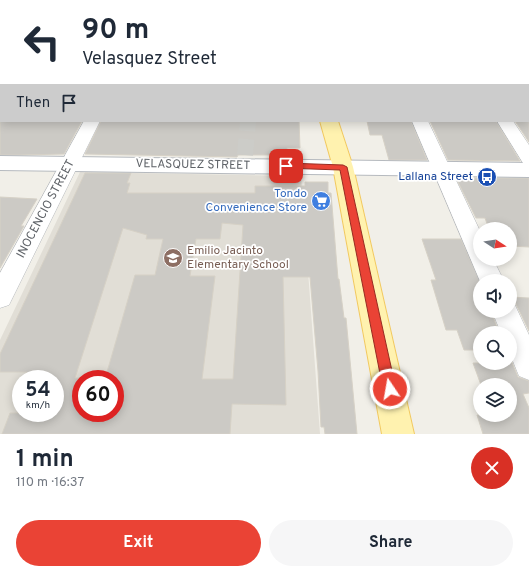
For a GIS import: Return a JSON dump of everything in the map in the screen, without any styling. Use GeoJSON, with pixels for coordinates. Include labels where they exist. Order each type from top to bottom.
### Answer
{"type":"FeatureCollection","features":[{"type":"Feature","properties":{"kind":"main road"},"geometry":{"type":"LineString","coordinates":[[329,122],[343,167],[398,434]]}},
{"type":"Feature","properties":{"kind":"street","name":"INOCENCIO STREET"},"geometry":{"type":"LineString","coordinates":[[0,297],[91,122]]}},
{"type":"Feature","properties":{"kind":"street"},"geometry":{"type":"LineString","coordinates":[[420,122],[473,239]]}},
{"type":"Feature","properties":{"kind":"street"},"geometry":{"type":"LineString","coordinates":[[506,122],[529,159]]}},
{"type":"Feature","properties":{"kind":"street","name":"VELASQUEZ STREET"},"geometry":{"type":"LineString","coordinates":[[0,163],[70,164],[245,160],[343,167],[529,170]]}},
{"type":"Feature","properties":{"kind":"street"},"geometry":{"type":"LineString","coordinates":[[508,318],[529,366]]}},
{"type":"Feature","properties":{"kind":"street"},"geometry":{"type":"LineString","coordinates":[[393,404],[409,434]]}},
{"type":"Feature","properties":{"kind":"shaded area","name":"Emilio Jacinto Elementary School"},"geometry":{"type":"Polygon","coordinates":[[[80,172],[301,176],[320,434],[0,434],[0,340],[80,172]]]}},
{"type":"Feature","properties":{"kind":"building"},"geometry":{"type":"Polygon","coordinates":[[[0,122],[81,122],[64,154],[0,155],[0,122]]]}},
{"type":"Feature","properties":{"kind":"building"},"geometry":{"type":"Polygon","coordinates":[[[101,122],[299,122],[300,148],[287,148],[287,155],[238,155],[237,157],[85,154],[101,122]]]}},
{"type":"Feature","properties":{"kind":"building"},"geometry":{"type":"Polygon","coordinates":[[[367,122],[411,122],[427,160],[389,160],[382,135],[370,135],[367,122]]]}},
{"type":"Feature","properties":{"kind":"building"},"geometry":{"type":"Polygon","coordinates":[[[430,122],[497,122],[520,161],[448,160],[430,122]]]}},
{"type":"Feature","properties":{"kind":"building"},"geometry":{"type":"Polygon","coordinates":[[[516,122],[529,122],[529,142],[516,122]]]}},
{"type":"Feature","properties":{"kind":"building","name":"Emilio Jacinto Elementary School"},"geometry":{"type":"Polygon","coordinates":[[[85,173],[131,173],[127,183],[130,183],[127,193],[255,193],[255,186],[305,186],[305,182],[328,182],[328,193],[331,193],[338,279],[344,318],[346,318],[357,434],[325,434],[324,427],[321,427],[310,277],[283,277],[286,405],[232,404],[230,434],[2,434],[10,413],[12,413],[12,422],[64,422],[64,370],[12,370],[12,372],[0,372],[0,354],[85,173]],[[222,223],[220,239],[196,239],[190,276],[215,276],[202,379],[233,379],[243,225],[222,223]],[[123,228],[78,370],[72,370],[72,422],[124,422],[124,370],[108,370],[135,275],[155,275],[163,239],[146,239],[147,235],[123,228]]]}},
{"type":"Feature","properties":{"kind":"building"},"geometry":{"type":"Polygon","coordinates":[[[456,178],[529,178],[529,247],[517,246],[517,222],[486,222],[485,218],[476,218],[456,178]]]}},
{"type":"Feature","properties":{"kind":"building"},"geometry":{"type":"Polygon","coordinates":[[[0,197],[37,199],[21,226],[24,226],[0,268],[0,197]]]}},
{"type":"Feature","properties":{"kind":"building"},"geometry":{"type":"Polygon","coordinates":[[[422,239],[461,239],[476,274],[473,274],[473,318],[494,318],[496,326],[473,326],[473,350],[464,350],[457,330],[446,330],[431,280],[436,280],[422,239]]]}},
{"type":"Feature","properties":{"kind":"building"},"geometry":{"type":"Polygon","coordinates":[[[517,297],[529,298],[529,331],[517,306],[517,297]]]}},
{"type":"Feature","properties":{"kind":"building"},"geometry":{"type":"Polygon","coordinates":[[[476,370],[515,370],[518,377],[529,381],[529,393],[523,394],[529,408],[529,434],[483,434],[479,422],[517,422],[517,378],[478,378],[476,370]]]}},
{"type":"Feature","properties":{"kind":"tunnel"},"geometry":{"type":"LineString","coordinates":[[245,155],[248,122]]}},
{"type":"Feature","properties":{"kind":"place","name":"Lallana Street"},"geometry":{"type":"Point","coordinates":[487,177]}},
{"type":"Feature","properties":{"kind":"place","name":"Tondo Convenience Store"},"geometry":{"type":"Point","coordinates":[321,201]}},
{"type":"Feature","properties":{"kind":"place","name":"Emilio Jacinto Elementary School"},"geometry":{"type":"Point","coordinates":[173,258]}},
{"type":"Feature","properties":{"kind":"route"},"geometry":{"type":"LineString","coordinates":[[286,166],[343,167],[390,389]]}}]}
